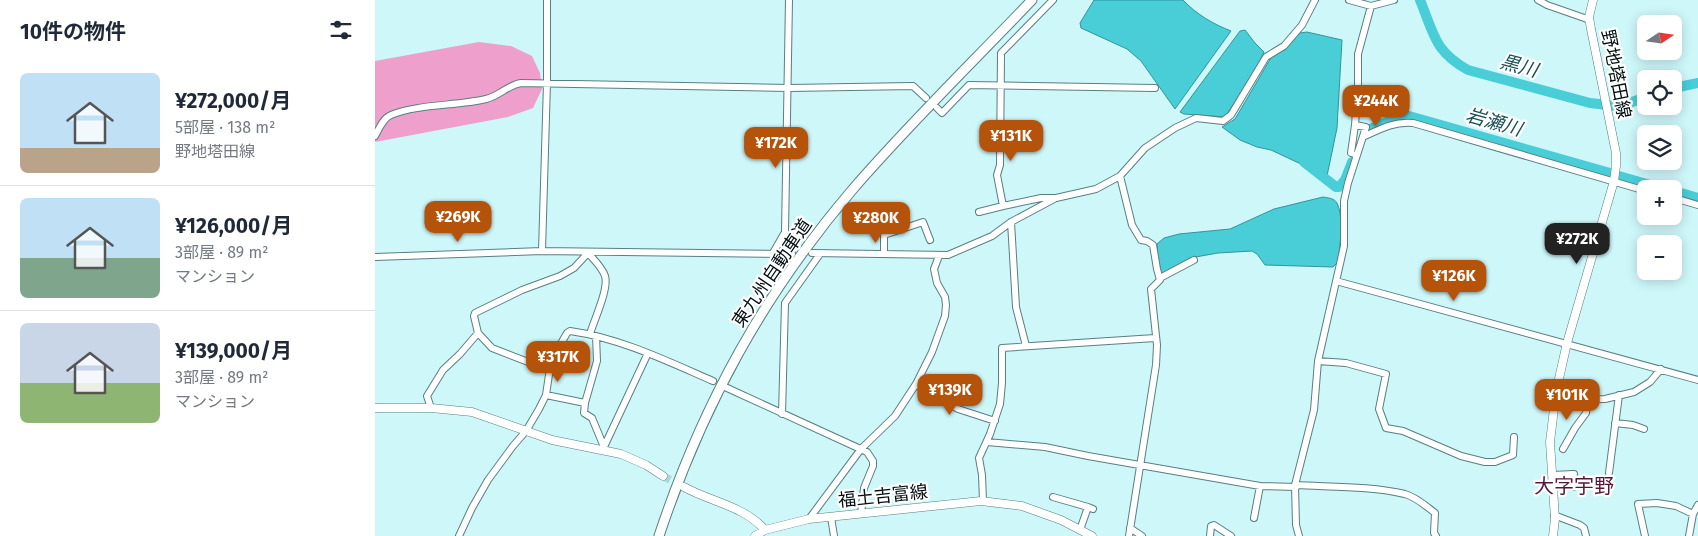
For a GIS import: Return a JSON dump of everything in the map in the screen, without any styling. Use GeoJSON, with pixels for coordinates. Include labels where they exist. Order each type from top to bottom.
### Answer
{"type":"FeatureCollection","features":[{"type":"Feature","properties":{"kind":"highway","name":"東九州自動車道"},"geometry":{"type":"LineString","coordinates":[[659,536],[684,466],[715,395],[756,321],[786,276],[822,227],[883,155],[1032,0]]}},
{"type":"Feature","properties":{"kind":"main road","name":"野地塔田線"},"geometry":{"type":"LineString","coordinates":[[1553,536],[1554,515],[1550,442],[1555,400],[1567,343],[1614,181],[1616,166],[1616,153],[1590,20],[1593,0]]}},
{"type":"Feature","properties":{"kind":"main road"},"geometry":{"type":"LineString","coordinates":[[375,408],[431,408],[472,412],[552,440],[603,448],[621,454],[663,476]]}},
{"type":"Feature","properties":{"kind":"main road"},"geometry":{"type":"LineString","coordinates":[[684,487],[742,512],[756,520],[765,530]]}},
{"type":"Feature","properties":{"kind":"main road","name":"福土吉富線"},"geometry":{"type":"LineString","coordinates":[[755,536],[765,530],[809,519],[983,501],[1022,506],[1061,520],[1092,536]]}},
{"type":"Feature","properties":{"kind":"street"},"geometry":{"type":"LineString","coordinates":[[542,251],[549,6],[547,0]]}},
{"type":"Feature","properties":{"kind":"street"},"geometry":{"type":"LineString","coordinates":[[773,253],[785,232],[789,88],[789,0]]}},
{"type":"Feature","properties":{"kind":"street"},"geometry":{"type":"LineString","coordinates":[[1003,206],[997,175],[1000,165],[1001,53],[1053,0]]}},
{"type":"Feature","properties":{"kind":"street"},"geometry":{"type":"LineString","coordinates":[[979,212],[1041,198],[1056,198],[1096,189],[1120,176],[1145,148],[1175,128],[1196,118],[1223,121],[1231,115],[1266,57],[1284,46],[1303,25],[1315,0]]}},
{"type":"Feature","properties":{"kind":"street"},"geometry":{"type":"LineString","coordinates":[[1349,0],[1371,6],[1394,0]]}},
{"type":"Feature","properties":{"kind":"street"},"geometry":{"type":"LineString","coordinates":[[1538,0],[1590,20]]}},
{"type":"Feature","properties":{"kind":"street"},"geometry":{"type":"LineString","coordinates":[[1357,155],[1351,153],[1358,85],[1358,54],[1371,6]]}},
{"type":"Feature","properties":{"kind":"street"},"geometry":{"type":"LineString","coordinates":[[375,136],[390,115],[489,98],[514,84],[789,88],[913,86],[926,98]]}},
{"type":"Feature","properties":{"kind":"street"},"geometry":{"type":"LineString","coordinates":[[937,108],[942,113],[969,85],[1155,88]]}},
{"type":"Feature","properties":{"kind":"street"},"geometry":{"type":"LineString","coordinates":[[1363,137],[1392,124],[1413,123],[1637,188]]}},
{"type":"Feature","properties":{"kind":"street"},"geometry":{"type":"LineString","coordinates":[[1299,536],[1296,525],[1296,486],[1314,410],[1318,361],[1344,246],[1344,201],[1366,127],[1355,125]]}},
{"type":"Feature","properties":{"kind":"street"},"geometry":{"type":"LineString","coordinates":[[1120,176],[1132,225],[1141,240],[1153,245],[1160,278]]}},
{"type":"Feature","properties":{"kind":"street"},"geometry":{"type":"LineString","coordinates":[[812,254],[948,255],[992,236],[1011,222],[1056,198]]}},
{"type":"Feature","properties":{"kind":"street"},"geometry":{"type":"LineString","coordinates":[[1682,200],[1698,205]]}},
{"type":"Feature","properties":{"kind":"street"},"geometry":{"type":"LineString","coordinates":[[884,254],[884,235],[923,222],[930,240]]}},
{"type":"Feature","properties":{"kind":"street"},"geometry":{"type":"LineString","coordinates":[[1011,222],[1016,307],[1026,346]]}},
{"type":"Feature","properties":{"kind":"street"},"geometry":{"type":"LineString","coordinates":[[375,257],[542,251],[792,254]]}},
{"type":"Feature","properties":{"kind":"street"},"geometry":{"type":"LineString","coordinates":[[549,370],[492,348],[478,334],[475,313],[522,290],[560,276],[574,268],[588,253]]}},
{"type":"Feature","properties":{"kind":"street"},"geometry":{"type":"LineString","coordinates":[[588,253],[599,264],[605,277],[605,287],[593,335],[597,361],[584,413],[592,418],[603,448]]}},
{"type":"Feature","properties":{"kind":"street"},"geometry":{"type":"LineString","coordinates":[[783,414],[785,303],[820,254]]}},
{"type":"Feature","properties":{"kind":"street"},"geometry":{"type":"LineString","coordinates":[[809,519],[861,449],[895,416],[916,384],[932,352],[945,316],[945,297],[937,283],[934,269],[939,256]]}},
{"type":"Feature","properties":{"kind":"street"},"geometry":{"type":"LineString","coordinates":[[1129,536],[1156,365],[1157,345],[1151,290],[1160,278],[1195,260]]}},
{"type":"Feature","properties":{"kind":"street"},"geometry":{"type":"LineString","coordinates":[[1336,281],[1698,380]]}},
{"type":"Feature","properties":{"kind":"street"},"geometry":{"type":"LineString","coordinates":[[459,536],[488,480],[526,431],[546,395],[549,370],[556,351],[567,333],[593,335],[649,353],[713,381]]}},
{"type":"Feature","properties":{"kind":"street"},"geometry":{"type":"LineString","coordinates":[[431,408],[427,396],[436,379],[478,334]]}},
{"type":"Feature","properties":{"kind":"street"},"geometry":{"type":"LineString","coordinates":[[983,501],[982,474],[979,458],[987,442],[1000,404],[1002,348],[1155,338]]}},
{"type":"Feature","properties":{"kind":"street"},"geometry":{"type":"LineString","coordinates":[[603,448],[649,353]]}},
{"type":"Feature","properties":{"kind":"street"},"geometry":{"type":"LineString","coordinates":[[1318,361],[1346,363],[1386,374],[1379,409],[1386,428],[1403,431],[1461,456],[1485,462],[1495,462],[1513,455],[1514,437]]}},
{"type":"Feature","properties":{"kind":"street"},"geometry":{"type":"LineString","coordinates":[[1555,400],[1605,398],[1634,392],[1650,382],[1661,370]]}},
{"type":"Feature","properties":{"kind":"street"},"geometry":{"type":"LineString","coordinates":[[916,384],[959,409],[995,420]]}},
{"type":"Feature","properties":{"kind":"street"},"geometry":{"type":"LineString","coordinates":[[725,387],[867,452],[873,461],[873,466],[865,488],[861,514]]}},
{"type":"Feature","properties":{"kind":"street"},"geometry":{"type":"LineString","coordinates":[[546,395],[585,403]]}},
{"type":"Feature","properties":{"kind":"street"},"geometry":{"type":"LineString","coordinates":[[1609,473],[1619,395]]}},
{"type":"Feature","properties":{"kind":"street"},"geometry":{"type":"LineString","coordinates":[[1563,449],[1586,413],[1588,399]]}},
{"type":"Feature","properties":{"kind":"street"},"geometry":{"type":"LineString","coordinates":[[1615,423],[1633,425],[1644,429]]}},
{"type":"Feature","properties":{"kind":"street"},"geometry":{"type":"LineString","coordinates":[[987,442],[1045,447],[1260,486],[1362,488],[1407,495],[1418,500],[1435,513],[1435,536]]}},
{"type":"Feature","properties":{"kind":"street"},"geometry":{"type":"LineString","coordinates":[[1552,475],[1573,474],[1573,487]]}},
{"type":"Feature","properties":{"kind":"street"},"geometry":{"type":"LineString","coordinates":[[1254,518],[1260,486]]}},
{"type":"Feature","properties":{"kind":"street"},"geometry":{"type":"LineString","coordinates":[[1053,497],[1091,508],[1080,530]]}},
{"type":"Feature","properties":{"kind":"street"},"geometry":{"type":"LineString","coordinates":[[1645,536],[1637,504],[1657,503],[1676,506],[1693,514]]}},
{"type":"Feature","properties":{"kind":"street"},"geometry":{"type":"LineString","coordinates":[[1689,536],[1693,514],[1698,506]]}},
{"type":"Feature","properties":{"kind":"street"},"geometry":{"type":"LineString","coordinates":[[1554,515],[1580,525],[1584,528],[1586,536]]}},
{"type":"Feature","properties":{"kind":"street"},"geometry":{"type":"LineString","coordinates":[[831,517],[834,536]]}},
{"type":"Feature","properties":{"kind":"street"},"geometry":{"type":"LineString","coordinates":[[1210,536],[1211,526],[1214,525],[1231,536]]}},
{"type":"Feature","properties":{"kind":"street"},"geometry":{"type":"LineString","coordinates":[[1130,528],[1143,536]]}},
{"type":"Feature","properties":{"kind":"shaded area"},"geometry":{"type":"Polygon","coordinates":[[[479,42],[511,46],[532,56],[540,73],[542,89],[533,108],[508,117],[375,142],[375,61],[479,42]]]}},
{"type":"Feature","properties":{"kind":"water"},"geometry":{"type":"Polygon","coordinates":[[[1094,0],[1183,0],[1205,18],[1231,31],[1175,109],[1141,61],[1127,49],[1081,28],[1080,23],[1094,0]]]}},
{"type":"Feature","properties":{"kind":"water"},"geometry":{"type":"Polygon","coordinates":[[[1245,30],[1264,52],[1256,69],[1225,117],[1184,114],[1180,112],[1240,31],[1245,30]]]}},
{"type":"Feature","properties":{"kind":"water"},"geometry":{"type":"Polygon","coordinates":[[[1307,32],[1342,40],[1337,128],[1327,176],[1307,161],[1303,165],[1271,150],[1257,147],[1240,140],[1222,127],[1235,119],[1272,56],[1284,49],[1300,33],[1307,32]]]}},
{"type":"Feature","properties":{"kind":"water"},"geometry":{"type":"Polygon","coordinates":[[[1323,197],[1336,201],[1340,216],[1341,232],[1338,262],[1333,267],[1265,265],[1257,254],[1252,251],[1218,253],[1190,258],[1161,274],[1157,244],[1164,238],[1179,234],[1230,229],[1274,209],[1323,197]]]}},
{"type":"Feature","properties":{"kind":"waterway","name":"黒川"},"geometry":{"type":"LineString","coordinates":[[1420,0],[1437,41],[1448,56],[1468,70],[1590,103],[1616,106],[1637,100]]}},
{"type":"Feature","properties":{"kind":"waterway","name":"黒川"},"geometry":{"type":"LineString","coordinates":[[1682,86],[1698,83]]}},
{"type":"Feature","properties":{"kind":"waterway","name":"岩瀬川"},"geometry":{"type":"LineString","coordinates":[[1370,129],[1398,117],[1409,116],[1610,173]]}},
{"type":"Feature","properties":{"kind":"waterway","name":"岩瀬川"},"geometry":{"type":"LineString","coordinates":[[1304,162],[1336,187],[1339,187],[1345,180],[1352,162]]}},
{"type":"Feature","properties":{"kind":"waterway","name":"岩瀬川"},"geometry":{"type":"LineString","coordinates":[[1619,176],[1637,181]]}},
{"type":"Feature","properties":{"kind":"waterway","name":"岩瀬川"},"geometry":{"type":"LineString","coordinates":[[1682,193],[1698,198]]}},
{"type":"Feature","properties":{"kind":"tunnel"},"geometry":{"type":"LineString","coordinates":[[663,476],[682,486]]}},
{"type":"Feature","properties":{"kind":"district","name":"大字宇野"},"geometry":{"type":"Point","coordinates":[1574,486]}}]}
